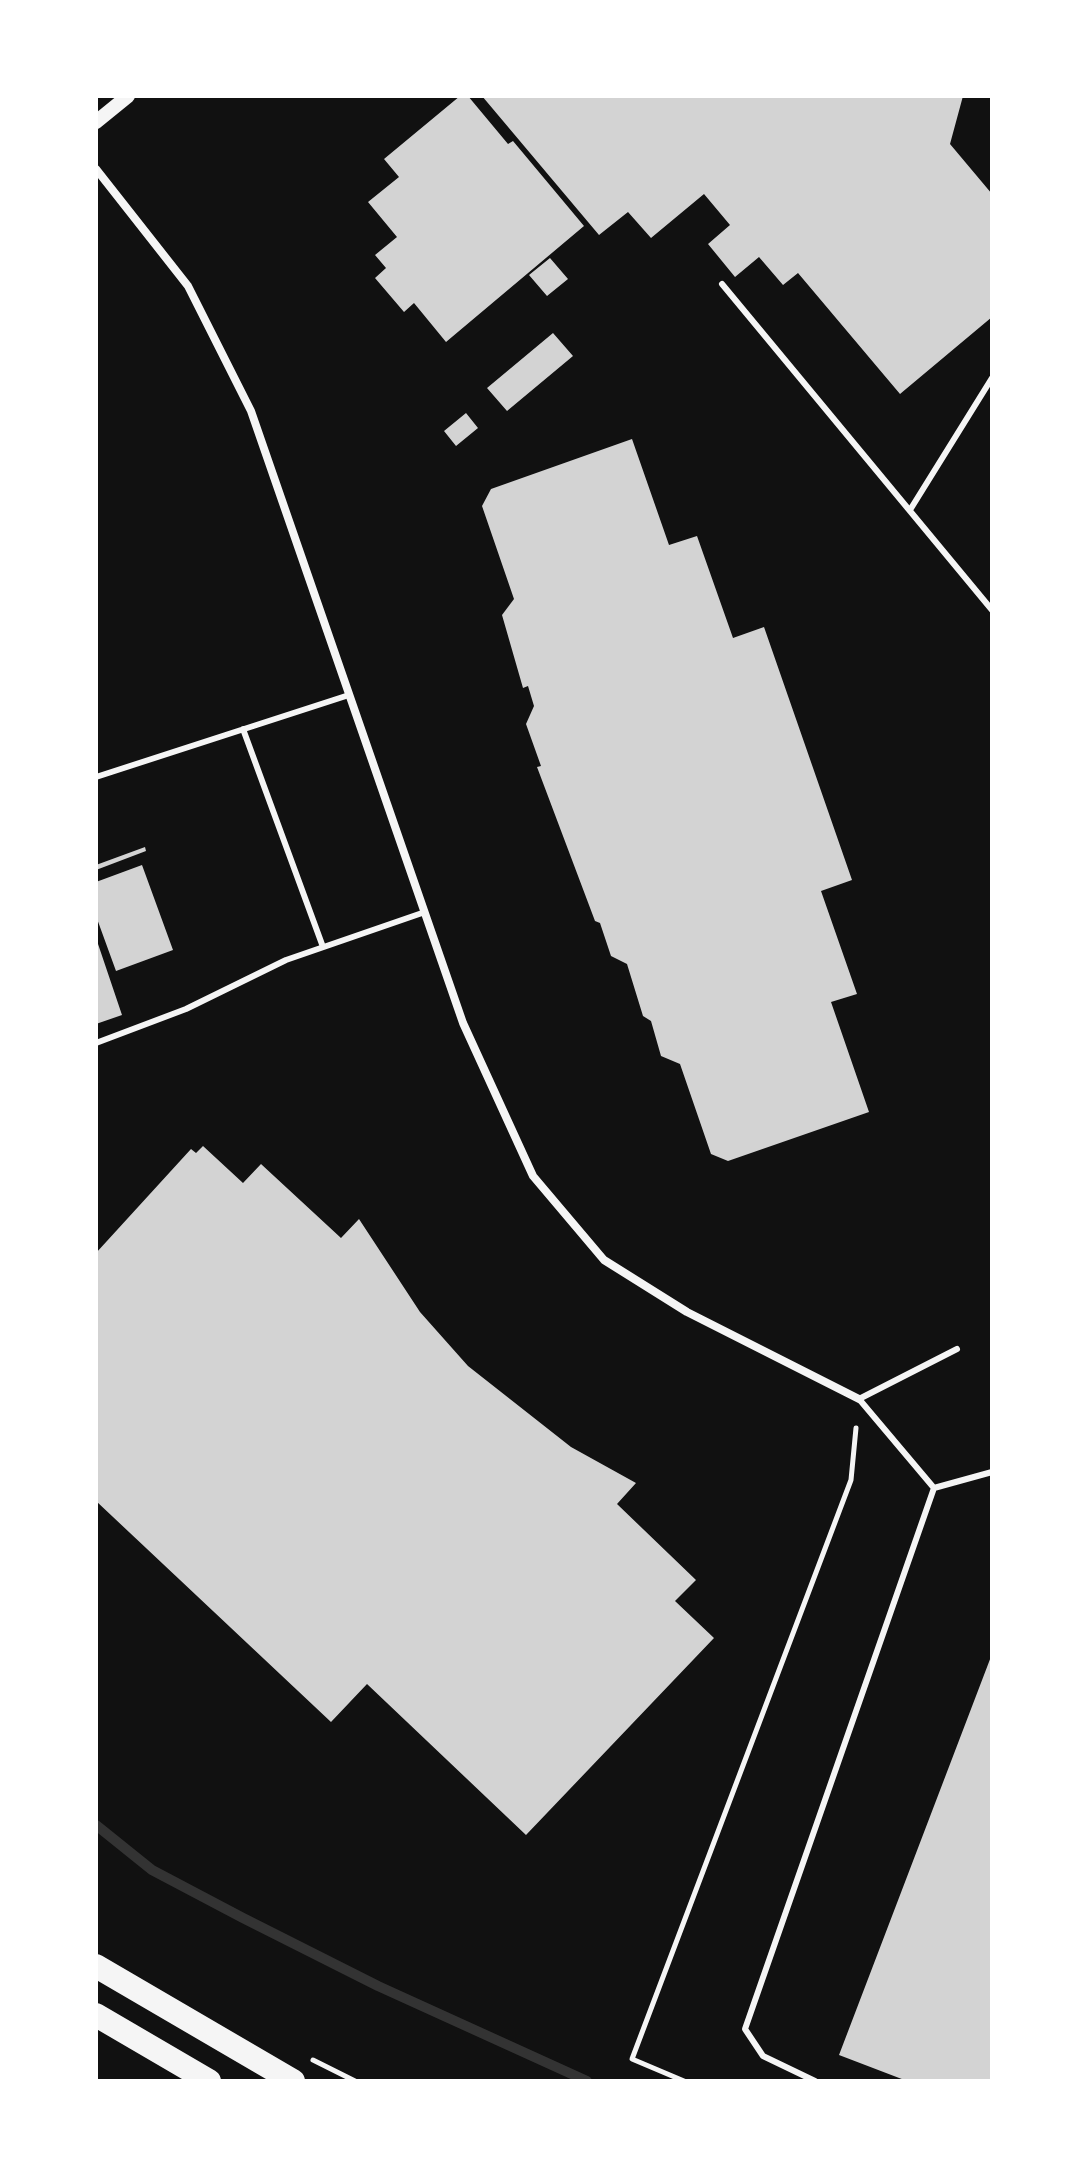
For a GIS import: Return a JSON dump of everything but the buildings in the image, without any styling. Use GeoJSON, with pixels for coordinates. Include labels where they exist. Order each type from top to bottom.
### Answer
{"type":"FeatureCollection","features":[{"type":"Feature","properties":{"kind":"highway"},"geometry":{"type":"LineString","coordinates":[[96,1966],[293,2081]]}},
{"type":"Feature","properties":{"kind":"highway"},"geometry":{"type":"LineString","coordinates":[[96,2015],[209,2081]]}},
{"type":"Feature","properties":{"kind":"street"},"geometry":{"type":"LineString","coordinates":[[96,122],[128,96]]}},
{"type":"Feature","properties":{"kind":"street"},"geometry":{"type":"LineString","coordinates":[[96,169],[188,286],[251,411],[463,1023],[533,1176],[604,1260],[687,1312],[859,1399]]}},
{"type":"Feature","properties":{"kind":"lane"},"geometry":{"type":"LineString","coordinates":[[722,284],[992,610]]}},
{"type":"Feature","properties":{"kind":"lane"},"geometry":{"type":"LineString","coordinates":[[910,510],[992,378]]}},
{"type":"Feature","properties":{"kind":"lane"},"geometry":{"type":"LineString","coordinates":[[96,777],[349,695]]}},
{"type":"Feature","properties":{"kind":"lane"},"geometry":{"type":"LineString","coordinates":[[243,729],[323,947]]}},
{"type":"Feature","properties":{"kind":"lane"},"geometry":{"type":"LineString","coordinates":[[96,1043],[186,1009],[286,960],[425,912]]}},
{"type":"Feature","properties":{"kind":"lane"},"geometry":{"type":"LineString","coordinates":[[934,1488],[859,1399],[957,1349]]}},
{"type":"Feature","properties":{"kind":"lane"},"geometry":{"type":"LineString","coordinates":[[934,1488],[992,1472]]}},
{"type":"Feature","properties":{"kind":"lane"},"geometry":{"type":"LineString","coordinates":[[815,2081],[763,2056],[745,2029],[934,1488]]}},
{"type":"Feature","properties":{"kind":"path"},"geometry":{"type":"LineString","coordinates":[[684,2081],[632,2059],[851,1480],[859,1399]]}},
{"type":"Feature","properties":{"kind":"waterway"},"geometry":{"type":"LineString","coordinates":[[96,1825],[152,1870],[243,1918],[378,1986],[587,2081]]}}]}
